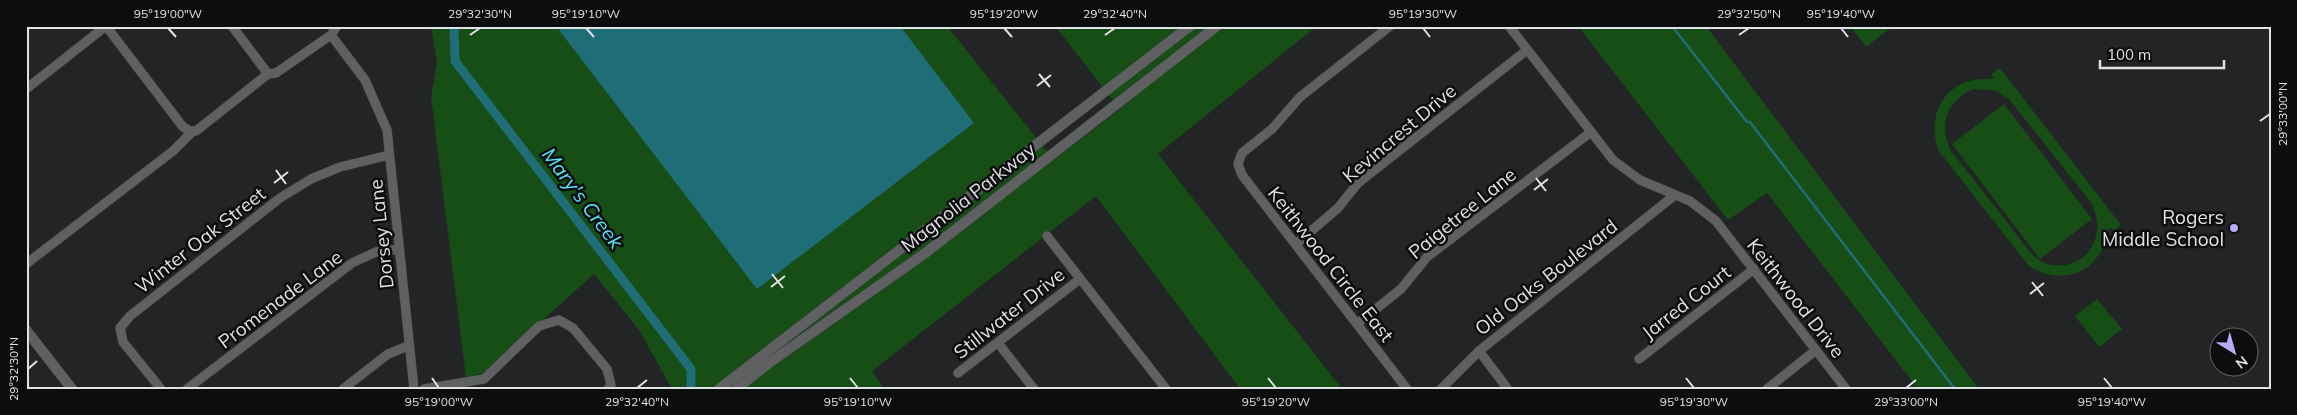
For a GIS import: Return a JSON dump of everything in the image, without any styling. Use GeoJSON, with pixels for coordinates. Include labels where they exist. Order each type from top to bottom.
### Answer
{"type":"FeatureCollection","features":[{"type":"Feature","properties":{"kind":"street"},"geometry":{"type":"LineString","coordinates":[[26,89],[106,26],[184,127],[193,131]]}},
{"type":"Feature","properties":{"kind":"street"},"geometry":{"type":"LineString","coordinates":[[232,26],[268,74]]}},
{"type":"Feature","properties":{"kind":"street"},"geometry":{"type":"LineString","coordinates":[[26,264],[173,151],[193,131],[268,74],[276,73],[331,35],[337,26]]}},
{"type":"Feature","properties":{"kind":"street","name":"Magnolia Parkway"},"geometry":{"type":"LineString","coordinates":[[719,389],[1190,26]]}},
{"type":"Feature","properties":{"kind":"street","name":"Magnolia Parkway"},"geometry":{"type":"LineString","coordinates":[[739,386],[924,254],[1217,26]]}},
{"type":"Feature","properties":{"kind":"street","name":"Keithwood Circle East"},"geometry":{"type":"LineString","coordinates":[[1390,26],[1300,97],[1272,129],[1240,157],[1238,164],[1242,175],[1407,389]]}},
{"type":"Feature","properties":{"kind":"street","name":"Keithwood Drive"},"geometry":{"type":"LineString","coordinates":[[1509,26],[1613,160],[1640,180],[1701,208],[1721,227],[1846,389]]}},
{"type":"Feature","properties":{"kind":"street","name":"Dorsey Lane"},"geometry":{"type":"LineString","coordinates":[[331,35],[365,80],[387,130],[408,346],[414,389]]}},
{"type":"Feature","properties":{"kind":"street","name":"Kevincrest Drive"},"geometry":{"type":"LineString","coordinates":[[1296,244],[1338,208],[1358,182],[1527,50]]}},
{"type":"Feature","properties":{"kind":"street"},"geometry":{"type":"LineString","coordinates":[[1122,79],[1132,92]]}},
{"type":"Feature","properties":{"kind":"street","name":"Paigetree Lane"},"geometry":{"type":"LineString","coordinates":[[1358,324],[1401,289],[1427,257],[1591,132]]}},
{"type":"Feature","properties":{"kind":"street","name":"Winter Oak Street"},"geometry":{"type":"LineString","coordinates":[[161,389],[123,342],[120,328],[130,316],[280,198],[311,179],[340,167],[389,155]]}},
{"type":"Feature","properties":{"kind":"street"},"geometry":{"type":"LineString","coordinates":[[998,173],[1009,188]]}},
{"type":"Feature","properties":{"kind":"street","name":"Old Oaks Boulevard"},"geometry":{"type":"LineString","coordinates":[[1441,389],[1479,351],[1675,195]]}},
{"type":"Feature","properties":{"kind":"street"},"geometry":{"type":"LineString","coordinates":[[1047,236],[1166,389]]}},
{"type":"Feature","properties":{"kind":"street","name":"Promenade Lane"},"geometry":{"type":"LineString","coordinates":[[187,389],[352,263],[376,252],[399,250]]}},
{"type":"Feature","properties":{"kind":"street","name":"Jarred Court"},"geometry":{"type":"LineString","coordinates":[[1639,359],[1754,269]]}},
{"type":"Feature","properties":{"kind":"street","name":"Stillwater Drive"},"geometry":{"type":"LineString","coordinates":[[958,374],[1080,279]]}},
{"type":"Feature","properties":{"kind":"street"},"geometry":{"type":"LineString","coordinates":[[424,389],[484,379],[539,326],[559,320],[573,328],[607,369],[609,387]]}},
{"type":"Feature","properties":{"kind":"street"},"geometry":{"type":"LineString","coordinates":[[26,330],[72,389]]}},
{"type":"Feature","properties":{"kind":"street"},"geometry":{"type":"LineString","coordinates":[[998,343],[1034,389]]}},
{"type":"Feature","properties":{"kind":"street"},"geometry":{"type":"LineString","coordinates":[[343,389],[388,354],[408,346]]}},
{"type":"Feature","properties":{"kind":"street"},"geometry":{"type":"LineString","coordinates":[[1767,389],[1816,350]]}},
{"type":"Feature","properties":{"kind":"street"},"geometry":{"type":"LineString","coordinates":[[1479,351],[1507,388]]}},
{"type":"Feature","properties":{"kind":"green space"},"geometry":{"type":"Polygon","coordinates":[[[431,26],[947,26],[1054,160],[1120,109],[1055,26],[1317,26],[1158,154],[1342,389],[1240,389],[1096,196],[872,371],[884,389],[672,389],[639,330],[594,274],[484,373],[466,378],[431,97],[437,63],[431,26]]]}},
{"type":"Feature","properties":{"kind":"green space"},"geometry":{"type":"Polygon","coordinates":[[[1578,26],[1706,26],[1979,389],[1918,389],[1767,193],[1728,220],[1578,26]]]}},
{"type":"Feature","properties":{"kind":"green space"},"geometry":{"type":"Polygon","coordinates":[[[1850,26],[1893,26],[1866,47],[1850,26]]]}},
{"type":"Feature","properties":{"kind":"green space"},"geometry":{"type":"Polygon","coordinates":[[[2000,68],[2121,225],[2114,231],[2109,227],[2099,254],[2091,264],[2081,271],[2057,276],[2043,273],[2029,266],[1938,150],[1935,121],[1938,108],[1945,97],[1965,82],[1978,79],[1994,79],[1991,74],[2000,68]],[[1974,89],[1957,100],[1951,107],[1945,123],[1945,132],[1951,151],[2031,253],[2047,264],[2067,265],[2073,263],[2085,256],[2093,245],[2097,234],[2096,216],[2092,204],[2009,99],[1996,91],[1974,89]]]}},
{"type":"Feature","properties":{"kind":"green space"},"geometry":{"type":"Polygon","coordinates":[[[2004,104],[2092,219],[2040,259],[1952,144],[2004,104]]]}},
{"type":"Feature","properties":{"kind":"green space"},"geometry":{"type":"Polygon","coordinates":[[[2097,299],[2122,329],[2099,347],[2075,316],[2097,299]]]}},
{"type":"Feature","properties":{"kind":"water"},"geometry":{"type":"Polygon","coordinates":[[[564,26],[900,26],[974,123],[757,289],[559,30],[564,26]]]}},
{"type":"Feature","properties":{"kind":"waterway","name":"Mary's Creek"},"geometry":{"type":"LineString","coordinates":[[454,26],[455,61],[691,369],[691,389]]}},
{"type":"Feature","properties":{"kind":"waterway"},"geometry":{"type":"LineString","coordinates":[[1672,26],[1747,122],[1750,122],[1955,389]]}},
{"type":"Feature","properties":{"kind":"place","name":"Rogers Middle School"},"geometry":{"type":"Point","coordinates":[2234,228]}}]}
